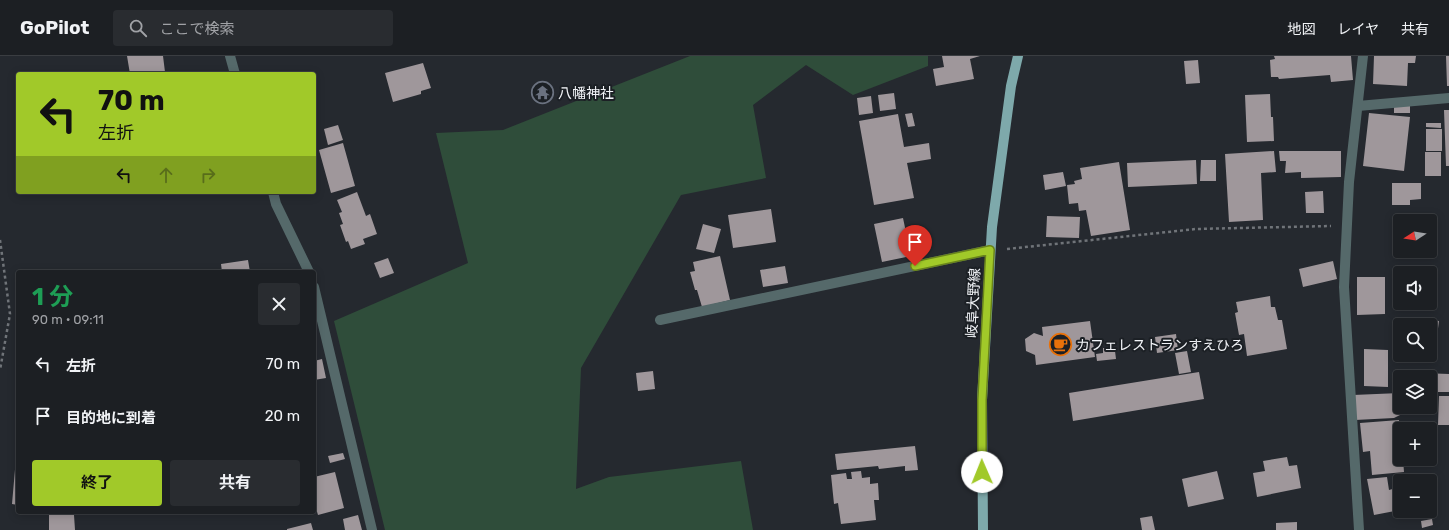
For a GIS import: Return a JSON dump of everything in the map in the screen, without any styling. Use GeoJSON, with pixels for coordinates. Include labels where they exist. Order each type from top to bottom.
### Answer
{"type":"FeatureCollection","features":[{"type":"Feature","properties":{"kind":"main road","name":"岐阜大野線"},"geometry":{"type":"LineString","coordinates":[[983,530],[982,400],[990,250],[1011,86],[1018,56]]}},
{"type":"Feature","properties":{"kind":"street"},"geometry":{"type":"LineString","coordinates":[[230,56],[234,72]]}},
{"type":"Feature","properties":{"kind":"street"},"geometry":{"type":"LineString","coordinates":[[1360,530],[1344,288],[1349,182],[1363,56]]}},
{"type":"Feature","properties":{"kind":"street"},"geometry":{"type":"LineString","coordinates":[[1358,106],[1449,98]]}},
{"type":"Feature","properties":{"kind":"street"},"geometry":{"type":"LineString","coordinates":[[274,194],[276,204],[308,270]]}},
{"type":"Feature","properties":{"kind":"street"},"geometry":{"type":"LineString","coordinates":[[660,320],[990,250]]}},
{"type":"Feature","properties":{"kind":"street"},"geometry":{"type":"LineString","coordinates":[[316,295],[372,530]]}},
{"type":"Feature","properties":{"kind":"path"},"geometry":{"type":"LineString","coordinates":[[990,250],[1196,229],[1347,225]]}},
{"type":"Feature","properties":{"kind":"path"},"geometry":{"type":"LineString","coordinates":[[0,240],[10,314],[0,370]]}},
{"type":"Feature","properties":{"kind":"green space"},"geometry":{"type":"Polygon","coordinates":[[[690,56],[928,56],[928,66],[853,95],[806,65],[753,105],[766,178],[681,195],[581,368],[576,489],[609,477],[741,461],[753,530],[385,530],[334,321],[468,263],[436,133],[503,130],[690,56]]]}},
{"type":"Feature","properties":{"kind":"building"},"geometry":{"type":"Polygon","coordinates":[[[127,56],[163,56],[165,72],[130,72],[127,56]]]}},
{"type":"Feature","properties":{"kind":"building"},"geometry":{"type":"Polygon","coordinates":[[[942,56],[980,56],[970,59],[974,79],[936,86],[933,69],[944,67],[942,56]]]}},
{"type":"Feature","properties":{"kind":"building"},"geometry":{"type":"Polygon","coordinates":[[[1274,56],[1351,56],[1353,80],[1331,82],[1330,75],[1279,79],[1278,77],[1271,77],[1270,60],[1275,59],[1274,56]]]}},
{"type":"Feature","properties":{"kind":"building"},"geometry":{"type":"Polygon","coordinates":[[[1374,56],[1416,56],[1415,63],[1408,63],[1407,86],[1373,84],[1374,56]]]}},
{"type":"Feature","properties":{"kind":"building"},"geometry":{"type":"Polygon","coordinates":[[[1446,56],[1449,56],[1449,86],[1447,86],[1446,56]]]}},
{"type":"Feature","properties":{"kind":"building"},"geometry":{"type":"Polygon","coordinates":[[[1198,60],[1200,83],[1186,84],[1184,61],[1198,60]]]}},
{"type":"Feature","properties":{"kind":"building"},"geometry":{"type":"Polygon","coordinates":[[[423,63],[431,88],[421,91],[421,94],[393,102],[385,73],[423,63]]]}},
{"type":"Feature","properties":{"kind":"building"},"geometry":{"type":"Polygon","coordinates":[[[894,93],[896,109],[880,111],[878,95],[894,93]]]}},
{"type":"Feature","properties":{"kind":"building"},"geometry":{"type":"Polygon","coordinates":[[[1270,94],[1274,141],[1247,142],[1245,95],[1270,94]]]}},
{"type":"Feature","properties":{"kind":"building"},"geometry":{"type":"Polygon","coordinates":[[[871,96],[873,113],[859,115],[857,98],[871,96]]]}},
{"type":"Feature","properties":{"kind":"building"},"geometry":{"type":"Polygon","coordinates":[[[1394,104],[1410,105],[1410,113],[1394,113],[1394,104]]]}},
{"type":"Feature","properties":{"kind":"building"},"geometry":{"type":"Polygon","coordinates":[[[1444,110],[1449,110],[1449,166],[1446,166],[1444,110]]]}},
{"type":"Feature","properties":{"kind":"building"},"geometry":{"type":"Polygon","coordinates":[[[912,113],[915,126],[908,127],[905,114],[912,113]]]}},
{"type":"Feature","properties":{"kind":"building"},"geometry":{"type":"Polygon","coordinates":[[[1369,113],[1410,117],[1404,171],[1363,166],[1369,113]]]}},
{"type":"Feature","properties":{"kind":"building"},"geometry":{"type":"Polygon","coordinates":[[[898,114],[904,147],[929,143],[931,159],[907,163],[914,198],[874,205],[859,121],[898,114]]]}},
{"type":"Feature","properties":{"kind":"building"},"geometry":{"type":"Polygon","coordinates":[[[1426,123],[1441,123],[1441,128],[1426,127],[1426,123]]]}},
{"type":"Feature","properties":{"kind":"building"},"geometry":{"type":"Polygon","coordinates":[[[338,125],[343,140],[328,145],[324,129],[338,125]]]}},
{"type":"Feature","properties":{"kind":"building"},"geometry":{"type":"Polygon","coordinates":[[[1426,129],[1442,129],[1442,151],[1426,151],[1426,129]]]}},
{"type":"Feature","properties":{"kind":"building"},"geometry":{"type":"Polygon","coordinates":[[[343,143],[355,186],[331,193],[319,150],[343,143]]]}},
{"type":"Feature","properties":{"kind":"building"},"geometry":{"type":"Polygon","coordinates":[[[1274,151],[1276,172],[1261,173],[1263,220],[1229,222],[1225,154],[1274,151]]]}},
{"type":"Feature","properties":{"kind":"building"},"geometry":{"type":"Polygon","coordinates":[[[1279,151],[1341,151],[1341,177],[1301,178],[1301,172],[1285,173],[1286,161],[1280,161],[1279,151]]]}},
{"type":"Feature","properties":{"kind":"building"},"geometry":{"type":"Polygon","coordinates":[[[1425,152],[1441,152],[1441,176],[1425,176],[1425,152]]]}},
{"type":"Feature","properties":{"kind":"building"},"geometry":{"type":"Polygon","coordinates":[[[1196,160],[1197,184],[1128,187],[1127,163],[1196,160]]]}},
{"type":"Feature","properties":{"kind":"building"},"geometry":{"type":"Polygon","coordinates":[[[1201,160],[1216,160],[1216,181],[1200,181],[1201,160]]]}},
{"type":"Feature","properties":{"kind":"building"},"geometry":{"type":"Polygon","coordinates":[[[1119,162],[1130,230],[1091,236],[1086,210],[1079,211],[1078,203],[1069,204],[1067,185],[1075,184],[1074,181],[1082,179],[1080,168],[1119,162]]]}},
{"type":"Feature","properties":{"kind":"building"},"geometry":{"type":"Polygon","coordinates":[[[1063,172],[1066,186],[1045,190],[1043,175],[1063,172]]]}},
{"type":"Feature","properties":{"kind":"building"},"geometry":{"type":"Polygon","coordinates":[[[1392,183],[1421,183],[1421,199],[1410,200],[1410,205],[1392,205],[1392,183]]]}},
{"type":"Feature","properties":{"kind":"building"},"geometry":{"type":"Polygon","coordinates":[[[1323,191],[1324,213],[1306,213],[1305,192],[1323,191]]]}},
{"type":"Feature","properties":{"kind":"building"},"geometry":{"type":"Polygon","coordinates":[[[357,192],[366,216],[370,214],[377,234],[363,239],[365,244],[351,249],[348,241],[346,242],[340,225],[343,224],[339,213],[342,212],[337,200],[357,192]]]}},
{"type":"Feature","properties":{"kind":"building"},"geometry":{"type":"Polygon","coordinates":[[[771,209],[776,242],[733,248],[728,215],[771,209]]]}},
{"type":"Feature","properties":{"kind":"building"},"geometry":{"type":"Polygon","coordinates":[[[1047,216],[1080,217],[1079,238],[1046,237],[1047,216]]]}},
{"type":"Feature","properties":{"kind":"building"},"geometry":{"type":"Polygon","coordinates":[[[903,218],[911,256],[882,262],[874,224],[903,218]]]}},
{"type":"Feature","properties":{"kind":"building"},"geometry":{"type":"Polygon","coordinates":[[[703,224],[721,229],[714,253],[696,249],[703,224]]]}},
{"type":"Feature","properties":{"kind":"building"},"geometry":{"type":"Polygon","coordinates":[[[720,256],[730,300],[702,307],[690,272],[695,271],[693,262],[720,256]]]}},
{"type":"Feature","properties":{"kind":"building"},"geometry":{"type":"Polygon","coordinates":[[[388,258],[394,273],[380,278],[374,263],[388,258]]]}},
{"type":"Feature","properties":{"kind":"building"},"geometry":{"type":"Polygon","coordinates":[[[248,260],[250,270],[222,270],[221,264],[248,260]]]}},
{"type":"Feature","properties":{"kind":"building"},"geometry":{"type":"Polygon","coordinates":[[[1333,261],[1337,279],[1303,287],[1299,269],[1333,261]]]}},
{"type":"Feature","properties":{"kind":"building"},"geometry":{"type":"Polygon","coordinates":[[[785,266],[788,283],[763,287],[760,270],[785,266]]]}},
{"type":"Feature","properties":{"kind":"building"},"geometry":{"type":"Polygon","coordinates":[[[1357,277],[1385,277],[1385,314],[1357,315],[1357,277]]]}},
{"type":"Feature","properties":{"kind":"building"},"geometry":{"type":"Polygon","coordinates":[[[1270,296],[1271,307],[1275,307],[1278,320],[1282,320],[1287,349],[1247,356],[1244,334],[1239,335],[1235,313],[1238,312],[1236,302],[1270,296]]]}},
{"type":"Feature","properties":{"kind":"building","name":"カフェレストランすえひろ"},"geometry":{"type":"Polygon","coordinates":[[[1090,321],[1095,357],[1036,365],[1035,355],[1026,351],[1025,339],[1034,333],[1043,336],[1042,327],[1090,321]]]}},
{"type":"Feature","properties":{"kind":"building"},"geometry":{"type":"Polygon","coordinates":[[[1437,321],[1439,321],[1437,336],[1437,321]]]}},
{"type":"Feature","properties":{"kind":"building"},"geometry":{"type":"Polygon","coordinates":[[[1176,334],[1178,350],[1157,353],[1155,337],[1176,334]]]}},
{"type":"Feature","properties":{"kind":"building"},"geometry":{"type":"Polygon","coordinates":[[[1103,348],[1107,348],[1108,352],[1115,351],[1116,359],[1097,361],[1096,354],[1103,353],[1103,348]]]}},
{"type":"Feature","properties":{"kind":"building"},"geometry":{"type":"Polygon","coordinates":[[[1364,349],[1388,350],[1388,387],[1364,386],[1364,349]]]}},
{"type":"Feature","properties":{"kind":"building"},"geometry":{"type":"Polygon","coordinates":[[[1187,351],[1191,372],[1179,374],[1175,353],[1187,351]]]}},
{"type":"Feature","properties":{"kind":"building"},"geometry":{"type":"Polygon","coordinates":[[[322,359],[326,378],[316,380],[316,360],[322,359]]]}},
{"type":"Feature","properties":{"kind":"building"},"geometry":{"type":"Polygon","coordinates":[[[653,371],[655,389],[638,391],[636,373],[653,371]]]}},
{"type":"Feature","properties":{"kind":"building"},"geometry":{"type":"Polygon","coordinates":[[[1199,372],[1204,399],[1073,421],[1069,393],[1199,372]]]}},
{"type":"Feature","properties":{"kind":"building"},"geometry":{"type":"Polygon","coordinates":[[[1437,374],[1449,374],[1449,392],[1437,392],[1437,374]]]}},
{"type":"Feature","properties":{"kind":"building"},"geometry":{"type":"Polygon","coordinates":[[[1393,393],[1393,414],[1402,414],[1394,418],[1355,420],[1353,395],[1393,393]]]}},
{"type":"Feature","properties":{"kind":"building"},"geometry":{"type":"Polygon","coordinates":[[[1439,396],[1449,396],[1449,425],[1438,425],[1439,396]]]}},
{"type":"Feature","properties":{"kind":"building"},"geometry":{"type":"Polygon","coordinates":[[[1399,420],[1399,422],[1393,422],[1393,466],[1404,466],[1404,472],[1372,475],[1370,451],[1363,452],[1360,423],[1399,420]]]}},
{"type":"Feature","properties":{"kind":"building"},"geometry":{"type":"Polygon","coordinates":[[[915,446],[918,470],[905,471],[905,466],[879,469],[878,466],[837,470],[835,454],[915,446]]]}},
{"type":"Feature","properties":{"kind":"building"},"geometry":{"type":"Polygon","coordinates":[[[343,453],[345,459],[330,463],[328,456],[343,453]]]}},
{"type":"Feature","properties":{"kind":"building"},"geometry":{"type":"Polygon","coordinates":[[[1287,457],[1289,466],[1297,465],[1301,488],[1257,497],[1253,473],[1265,471],[1263,461],[1287,457]]]}},
{"type":"Feature","properties":{"kind":"building"},"geometry":{"type":"Polygon","coordinates":[[[16,458],[16,505],[12,504],[16,458]]]}},
{"type":"Feature","properties":{"kind":"building"},"geometry":{"type":"Polygon","coordinates":[[[861,471],[862,478],[870,477],[870,484],[878,483],[879,500],[874,500],[876,520],[841,524],[838,503],[834,504],[831,475],[846,473],[847,479],[852,479],[851,472],[861,471]]]}},
{"type":"Feature","properties":{"kind":"building"},"geometry":{"type":"Polygon","coordinates":[[[1217,471],[1224,499],[1188,507],[1182,479],[1217,471]]]}},
{"type":"Feature","properties":{"kind":"building"},"geometry":{"type":"Polygon","coordinates":[[[335,472],[344,508],[318,515],[316,508],[316,477],[335,472]]]}},
{"type":"Feature","properties":{"kind":"building"},"geometry":{"type":"Polygon","coordinates":[[[1387,477],[1389,490],[1393,489],[1393,511],[1374,515],[1367,479],[1387,477]]]}},
{"type":"Feature","properties":{"kind":"building"},"geometry":{"type":"Polygon","coordinates":[[[49,515],[74,515],[75,530],[49,530],[49,515]]]}},
{"type":"Feature","properties":{"kind":"building"},"geometry":{"type":"Polygon","coordinates":[[[358,515],[362,530],[345,530],[343,519],[358,515]]]}},
{"type":"Feature","properties":{"kind":"building"},"geometry":{"type":"Polygon","coordinates":[[[1152,516],[1155,530],[1142,530],[1140,518],[1152,516]]]}},
{"type":"Feature","properties":{"kind":"building"},"geometry":{"type":"Polygon","coordinates":[[[1432,519],[1433,525],[1422,528],[1421,521],[1432,519]]]}},
{"type":"Feature","properties":{"kind":"building"},"geometry":{"type":"Polygon","coordinates":[[[1297,522],[1297,530],[1276,530],[1276,523],[1297,522]]]}},
{"type":"Feature","properties":{"kind":"building"},"geometry":{"type":"Polygon","coordinates":[[[311,523],[313,530],[287,530],[287,529],[311,523]]]}},
{"type":"Feature","properties":{"kind":"place","name":"八幡神社"},"geometry":{"type":"Point","coordinates":[543,93]}},
{"type":"Feature","properties":{"kind":"place","name":"カフェレストランすえひろ"},"geometry":{"type":"Point","coordinates":[1060,345]}},
{"type":"Feature","properties":{"kind":"route"},"geometry":{"type":"LineString","coordinates":[[915,266],[990,250],[982,400],[982,472]]}}]}
